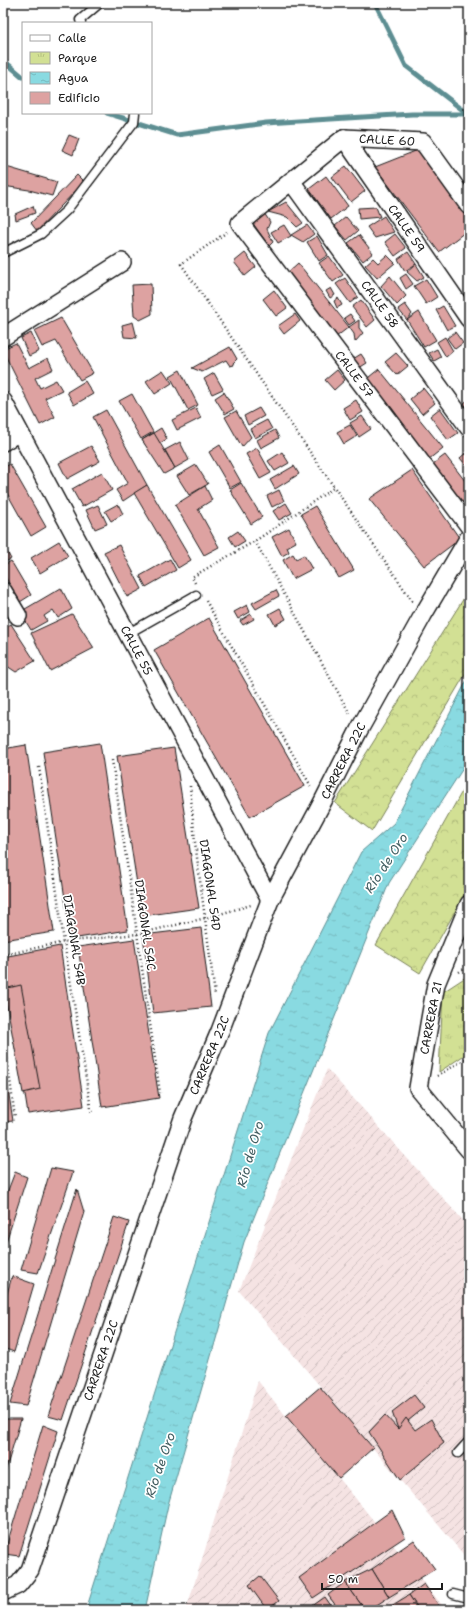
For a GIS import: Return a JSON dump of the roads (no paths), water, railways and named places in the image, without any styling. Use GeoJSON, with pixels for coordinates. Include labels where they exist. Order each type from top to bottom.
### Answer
{"type":"FeatureCollection","features":[{"type":"Feature","properties":{"kind":"street"},"geometry":{"type":"LineString","coordinates":[[291,181],[344,138]]}},
{"type":"Feature","properties":{"kind":"street","name":"CALLE 60"},"geometry":{"type":"LineString","coordinates":[[344,138],[423,142],[469,206]]}},
{"type":"Feature","properties":{"kind":"street","name":"CALLE 59"},"geometry":{"type":"LineString","coordinates":[[344,138],[469,319]]}},
{"type":"Feature","properties":{"kind":"street","name":"CALLE 57"},"geometry":{"type":"LineString","coordinates":[[291,181],[240,223],[469,526]]}},
{"type":"Feature","properties":{"kind":"street","name":"CALLE 58"},"geometry":{"type":"LineString","coordinates":[[291,181],[469,428]]}},
{"type":"Feature","properties":{"kind":"street"},"geometry":{"type":"LineString","coordinates":[[3,337],[122,262]]}},
{"type":"Feature","properties":{"kind":"street","name":"CALLE 55"},"geometry":{"type":"LineString","coordinates":[[3,401],[270,900]]}},
{"type":"Feature","properties":{"kind":"street"},"geometry":{"type":"LineString","coordinates":[[3,442],[19,432]]}},
{"type":"Feature","properties":{"kind":"street","name":"CARRERA 22C"},"geometry":{"type":"LineString","coordinates":[[3,1592],[18,1586],[30,1570],[183,1118],[220,1031],[270,900],[359,730],[423,615],[469,537]]}},
{"type":"Feature","properties":{"kind":"street"},"geometry":{"type":"LineString","coordinates":[[3,591],[18,616]]}},
{"type":"Feature","properties":{"kind":"street","name":"CARRERA 21"},"geometry":{"type":"LineString","coordinates":[[469,904],[436,984],[418,1088],[469,1150]]}},
{"type":"Feature","properties":{"kind":"lane"},"geometry":{"type":"LineString","coordinates":[[81,22],[80,20],[100,3]]}},
{"type":"Feature","properties":{"kind":"lane"},"geometry":{"type":"LineString","coordinates":[[3,253],[41,234],[67,210],[134,122],[135,114]]}},
{"type":"Feature","properties":{"kind":"lane"},"geometry":{"type":"LineString","coordinates":[[128,634],[200,597]]}},
{"type":"Feature","properties":{"kind":"lane"},"geometry":{"type":"LineString","coordinates":[[458,1454],[469,1441]]}},
{"type":"Feature","properties":{"kind":"lane"},"geometry":{"type":"LineString","coordinates":[[453,1594],[469,1598]]}},
{"type":"Feature","properties":{"kind":"water","name":"Río de Oro"},"geometry":{"type":"Polygon","coordinates":[[[469,676],[469,759],[389,883],[244,1242],[168,1505],[145,1610],[86,1610],[269,1033],[361,852],[394,823],[469,676]]]}},
{"type":"Feature","properties":{"kind":"waterway"},"geometry":{"type":"LineString","coordinates":[[375,3],[406,66],[468,114]]}},
{"type":"Feature","properties":{"kind":"waterway"},"geometry":{"type":"LineString","coordinates":[[3,60],[22,76]]}},
{"type":"Feature","properties":{"kind":"waterway"},"geometry":{"type":"LineString","coordinates":[[110,114],[177,135],[266,123],[412,114],[468,114]]}}]}
